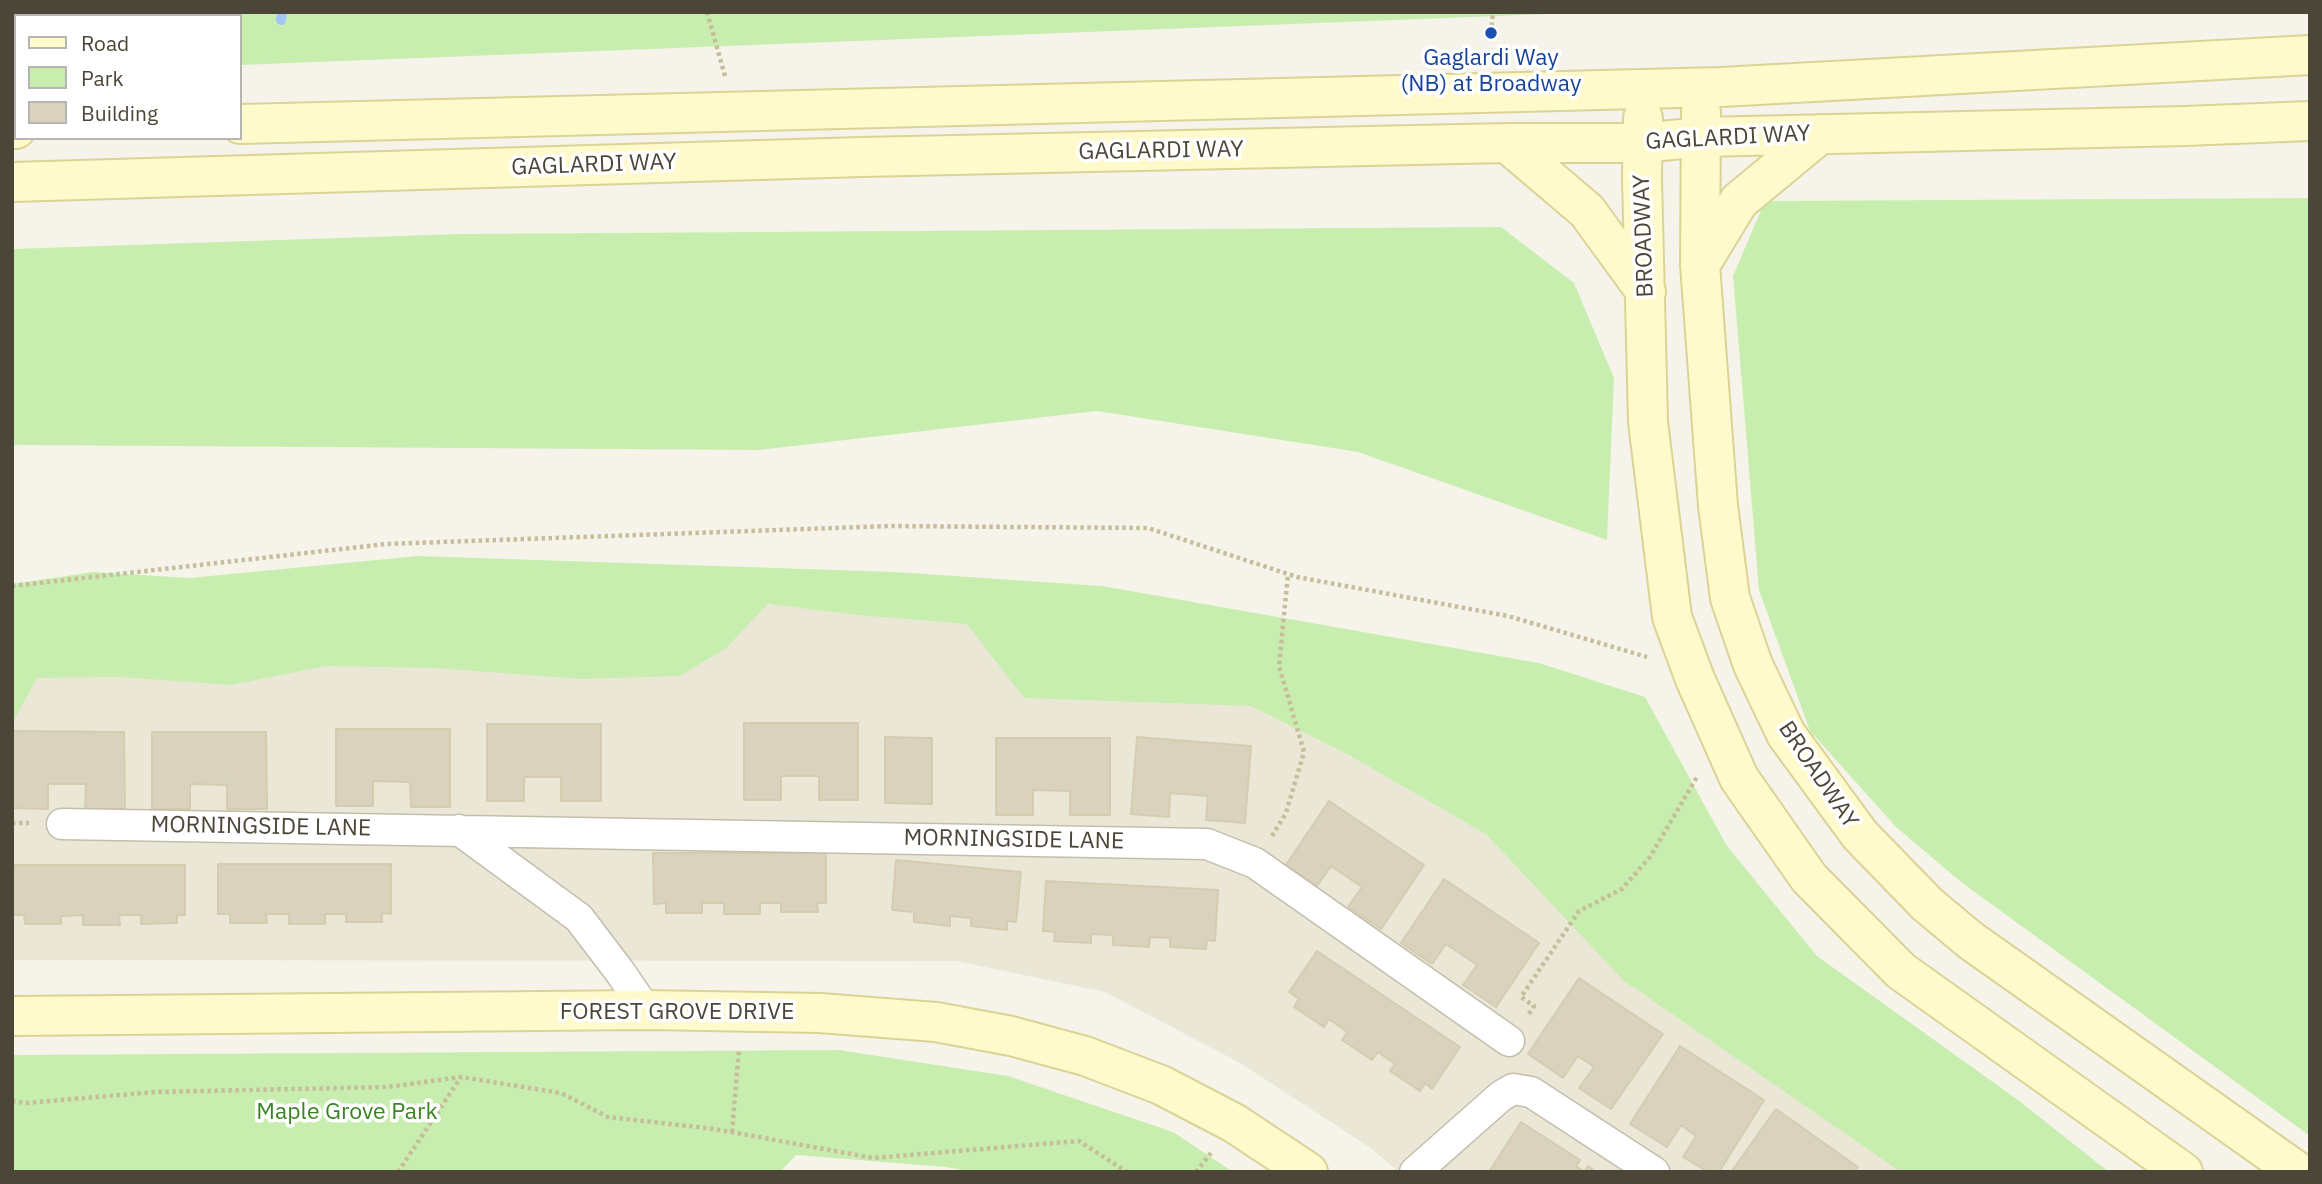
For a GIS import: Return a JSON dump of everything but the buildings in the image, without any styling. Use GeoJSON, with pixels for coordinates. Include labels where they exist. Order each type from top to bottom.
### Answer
{"type":"FeatureCollection","features":[{"type":"Feature","properties":{"kind":"main road"},"geometry":{"type":"LineString","coordinates":[[242,124],[1701,87],[2310,55]]}},
{"type":"Feature","properties":{"kind":"main road","name":"BROADWAY"},"geometry":{"type":"LineString","coordinates":[[1701,87],[1700,265],[1718,506],[1730,598],[1753,665],[1786,734],[1860,835],[1927,904],[1970,940],[2298,1172]]}},
{"type":"Feature","properties":{"kind":"main road","name":"BROADWAY"},"geometry":{"type":"LineString","coordinates":[[1645,88],[1642,143],[1648,422],[1672,617],[1695,679],[1739,778],[1809,878],[1901,971],[2183,1172]]}},
{"type":"Feature","properties":{"kind":"main road","name":"GAGLARDI WAY"},"geometry":{"type":"LineString","coordinates":[[12,182],[862,157],[1507,143],[1642,143],[1701,137],[2310,121]]}},
{"type":"Feature","properties":{"kind":"main road"},"geometry":{"type":"LineString","coordinates":[[1700,265],[1739,201],[1820,134]]}},
{"type":"Feature","properties":{"kind":"main road"},"geometry":{"type":"LineString","coordinates":[[1507,143],[1587,211],[1646,292]]}},
{"type":"Feature","properties":{"kind":"main road","name":"FOREST GROVE DRIVE"},"geometry":{"type":"LineString","coordinates":[[12,1016],[646,1010],[820,1013],[936,1022],[1012,1036],[1073,1053],[1161,1085],[1234,1123],[1308,1172]]}},
{"type":"Feature","properties":{"kind":"street","name":"MORNINGSIDE LANE"},"geometry":{"type":"LineString","coordinates":[[62,824],[1207,844],[1255,863],[1509,1041]]}},
{"type":"Feature","properties":{"kind":"street"},"geometry":{"type":"LineString","coordinates":[[459,831],[579,918],[646,1010]]}},
{"type":"Feature","properties":{"kind":"street"},"geometry":{"type":"LineString","coordinates":[[1415,1172],[1501,1096],[1513,1089],[1531,1092],[1654,1172]]}},
{"type":"Feature","properties":{"kind":"path"},"geometry":{"type":"LineString","coordinates":[[707,12],[734,111]]}},
{"type":"Feature","properties":{"kind":"path"},"geometry":{"type":"LineString","coordinates":[[1491,33],[1493,12]]}},
{"type":"Feature","properties":{"kind":"path"},"geometry":{"type":"LineString","coordinates":[[12,586],[386,544],[890,526],[1148,528],[1288,574],[1508,616],[1647,658]]}},
{"type":"Feature","properties":{"kind":"path"},"geometry":{"type":"LineString","coordinates":[[1255,863],[1286,813],[1304,752],[1279,666],[1288,574]]}},
{"type":"Feature","properties":{"kind":"path"},"geometry":{"type":"LineString","coordinates":[[1509,1041],[1534,1006],[1521,997],[1579,911],[1622,889],[1650,857],[1702,770]]}},
{"type":"Feature","properties":{"kind":"path"},"geometry":{"type":"LineString","coordinates":[[12,823],[30,823]]}},
{"type":"Feature","properties":{"kind":"path"},"geometry":{"type":"LineString","coordinates":[[732,1132],[742,1011]]}},
{"type":"Feature","properties":{"kind":"path"},"geometry":{"type":"LineString","coordinates":[[398,1172],[461,1077]]}},
{"type":"Feature","properties":{"kind":"path"},"geometry":{"type":"LineString","coordinates":[[12,1101],[155,1092],[388,1087],[461,1077],[561,1093],[608,1117],[732,1132],[873,1158],[1079,1141],[1127,1172]]}},
{"type":"Feature","properties":{"kind":"shaded area"},"geometry":{"type":"Polygon","coordinates":[[[1156,595],[2083,1172],[1399,1172],[1369,1147],[1240,1063],[1105,992],[956,961],[12,960],[12,624],[1156,595]]]}},
{"type":"Feature","properties":{"kind":"green space"},"geometry":{"type":"Polygon","coordinates":[[[12,12],[1601,12],[242,65],[242,14],[14,14],[12,74],[12,12]]]}},
{"type":"Feature","properties":{"kind":"green space"},"geometry":{"type":"Polygon","coordinates":[[[2310,198],[2310,1136],[1961,882],[1896,827],[1810,731],[1759,590],[1733,276],[1765,201],[2310,198]]]}},
{"type":"Feature","properties":{"kind":"green space"},"geometry":{"type":"Polygon","coordinates":[[[1501,227],[1574,283],[1614,378],[1607,540],[1358,452],[1097,411],[759,450],[12,445],[12,249],[458,234],[1501,227]]]}},
{"type":"Feature","properties":{"kind":"green space"},"geometry":{"type":"Polygon","coordinates":[[[418,556],[895,572],[1102,586],[1539,663],[1645,697],[1727,846],[1817,956],[2018,1100],[2109,1172],[1901,1172],[1623,980],[1486,834],[1349,755],[1251,706],[1024,698],[967,624],[768,604],[726,648],[680,676],[581,679],[435,668],[326,666],[230,685],[120,677],[37,678],[12,724],[12,584],[93,572],[189,578],[418,556]]]}},
{"type":"Feature","properties":{"kind":"green space","name":"Maple Grove Park"},"geometry":{"type":"Polygon","coordinates":[[[839,1050],[1008,1076],[1173,1132],[1233,1172],[976,1172],[796,1155],[780,1172],[12,1172],[12,1055],[839,1050]]]}},
{"type":"Feature","properties":{"kind":"waterway"},"geometry":{"type":"LineString","coordinates":[[281,20],[282,12]]}},
{"type":"Feature","properties":{"kind":"place","name":"Gaglardi Way (NB) at Broadway"},"geometry":{"type":"Point","coordinates":[1491,33]}}]}
